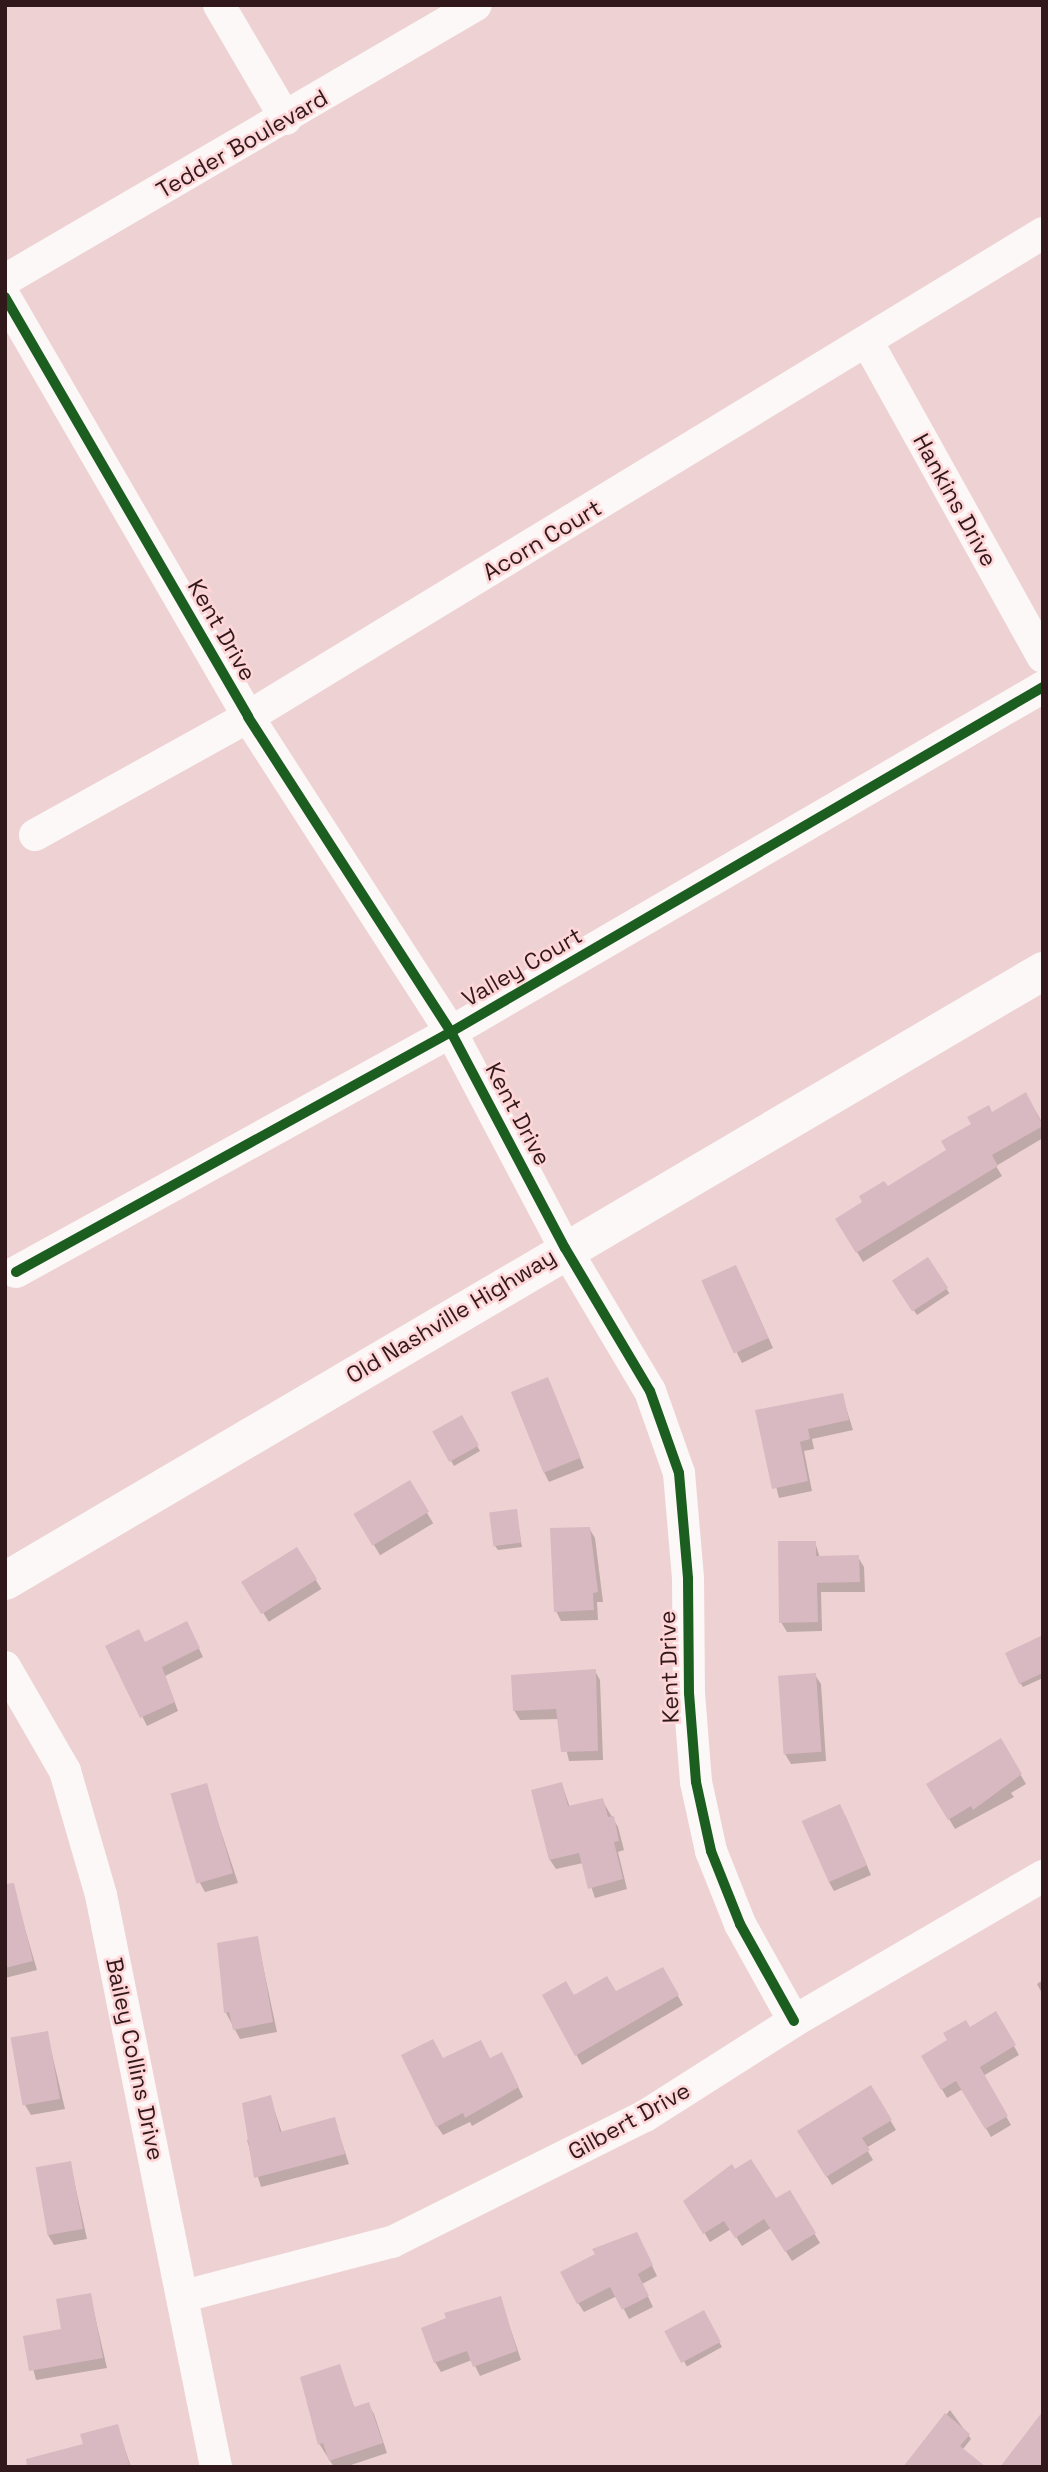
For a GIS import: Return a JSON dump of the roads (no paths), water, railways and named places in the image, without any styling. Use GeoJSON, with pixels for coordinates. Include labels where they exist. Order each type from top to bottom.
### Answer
{"type":"FeatureCollection","features":[{"type":"Feature","properties":{"kind":"main road","name":"Old Nashville Highway"},"geometry":{"type":"LineString","coordinates":[[5,1581],[565,1248],[1043,971]]}},
{"type":"Feature","properties":{"kind":"street"},"geometry":{"type":"LineString","coordinates":[[219,5],[286,119]]}},
{"type":"Feature","properties":{"kind":"street","name":"Tedder Boulevard"},"geometry":{"type":"LineString","coordinates":[[5,280],[286,119],[477,5]]}},
{"type":"Feature","properties":{"kind":"street","name":"Acorn Court"},"geometry":{"type":"LineString","coordinates":[[35,835],[248,718],[868,343],[1043,233]]}},
{"type":"Feature","properties":{"kind":"street","name":"Kent Drive"},"geometry":{"type":"LineString","coordinates":[[5,297],[248,718],[451,1032],[565,1248],[650,1391],[679,1473],[688,1579],[689,1693],[696,1782],[711,1852],[740,1924],[794,2021]]}},
{"type":"Feature","properties":{"kind":"street","name":"Hankins Drive"},"geometry":{"type":"LineString","coordinates":[[868,343],[1043,657]]}},
{"type":"Feature","properties":{"kind":"street","name":"Valley Court"},"geometry":{"type":"LineString","coordinates":[[16,1272],[451,1032],[1043,687]]}},
{"type":"Feature","properties":{"kind":"street","name":"Bailey Collins Drive"},"geometry":{"type":"LineString","coordinates":[[5,1667],[65,1771],[97,1883],[184,2296],[216,2467]]}},
{"type":"Feature","properties":{"kind":"street","name":"Gilbert Drive"},"geometry":{"type":"LineString","coordinates":[[184,2296],[392,2242],[645,2116],[794,2021],[1043,1876]]}}]}
